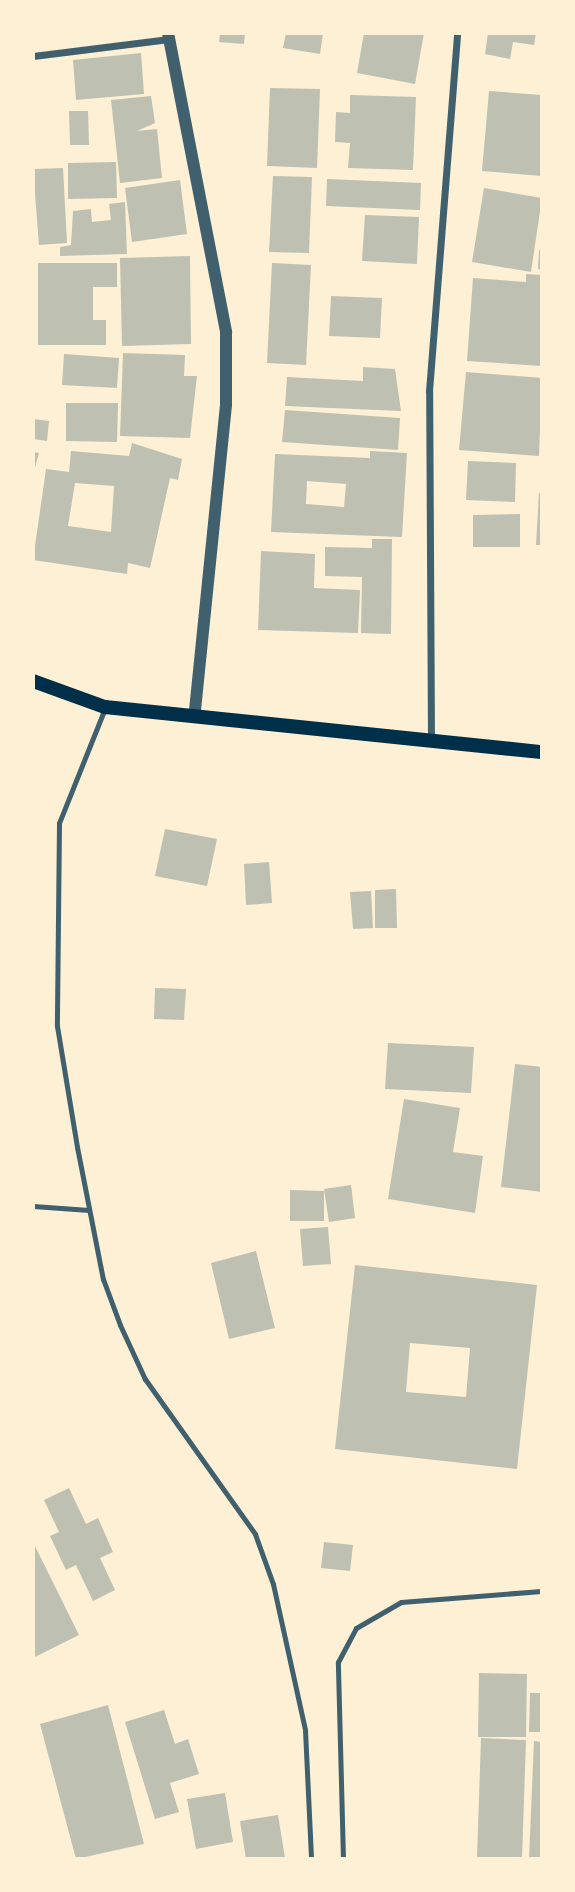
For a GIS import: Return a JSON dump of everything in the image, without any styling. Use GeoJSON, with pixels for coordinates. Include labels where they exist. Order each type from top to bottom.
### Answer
{"type":"FeatureCollection","features":[{"type":"Feature","properties":{"kind":"main road"},"geometry":{"type":"LineString","coordinates":[[33,681],[105,707],[195,712],[431,745],[542,751]]}},
{"type":"Feature","properties":{"kind":"street"},"geometry":{"type":"LineString","coordinates":[[431,745],[429,391],[457,33]]}},
{"type":"Feature","properties":{"kind":"street"},"geometry":{"type":"LineString","coordinates":[[33,56],[168,36],[226,332],[226,405],[195,712]]}},
{"type":"Feature","properties":{"kind":"lane"},"geometry":{"type":"LineString","coordinates":[[105,707],[59,823],[55,951],[57,1026],[89,1210],[103,1279],[145,1379],[233,1497],[273,1584],[305,1730],[311,1859]]}},
{"type":"Feature","properties":{"kind":"lane"},"geometry":{"type":"LineString","coordinates":[[33,1206],[89,1210]]}},
{"type":"Feature","properties":{"kind":"lane"},"geometry":{"type":"LineString","coordinates":[[343,1859],[338,1662],[356,1628],[401,1602],[542,1591]]}},
{"type":"Feature","properties":{"kind":"building"},"geometry":{"type":"Polygon","coordinates":[[[220,33],[245,33],[244,44],[219,42],[220,33]]]}},
{"type":"Feature","properties":{"kind":"building"},"geometry":{"type":"Polygon","coordinates":[[[286,33],[323,33],[320,54],[283,48],[286,33]]]}},
{"type":"Feature","properties":{"kind":"building"},"geometry":{"type":"Polygon","coordinates":[[[364,33],[424,33],[415,84],[357,73],[364,33]]]}},
{"type":"Feature","properties":{"kind":"building"},"geometry":{"type":"Polygon","coordinates":[[[488,33],[536,33],[534,45],[513,42],[510,59],[485,54],[488,33]]]}},
{"type":"Feature","properties":{"kind":"building"},"geometry":{"type":"Polygon","coordinates":[[[141,53],[144,94],[76,100],[73,60],[141,53]]]}},
{"type":"Feature","properties":{"kind":"building"},"geometry":{"type":"Polygon","coordinates":[[[270,88],[320,89],[317,168],[267,166],[270,88]]]}},
{"type":"Feature","properties":{"kind":"building"},"geometry":{"type":"Polygon","coordinates":[[[489,91],[542,95],[542,176],[482,171],[489,91]]]}},
{"type":"Feature","properties":{"kind":"building"},"geometry":{"type":"Polygon","coordinates":[[[350,95],[416,97],[413,170],[348,168],[350,143],[335,142],[336,112],[350,113],[350,95]]]}},
{"type":"Feature","properties":{"kind":"building"},"geometry":{"type":"Polygon","coordinates":[[[151,96],[155,123],[137,131],[157,129],[162,178],[120,183],[111,100],[151,96]]]}},
{"type":"Feature","properties":{"kind":"building"},"geometry":{"type":"Polygon","coordinates":[[[69,111],[88,111],[89,145],[70,145],[69,111]]]}},
{"type":"Feature","properties":{"kind":"building"},"geometry":{"type":"Polygon","coordinates":[[[116,162],[117,198],[68,199],[68,163],[116,162]]]}},
{"type":"Feature","properties":{"kind":"building"},"geometry":{"type":"Polygon","coordinates":[[[63,168],[67,243],[39,245],[33,169],[63,168]]]}},
{"type":"Feature","properties":{"kind":"building"},"geometry":{"type":"Polygon","coordinates":[[[273,176],[312,177],[309,253],[269,252],[273,176]]]}},
{"type":"Feature","properties":{"kind":"building"},"geometry":{"type":"Polygon","coordinates":[[[327,179],[421,183],[420,210],[326,206],[327,179]]]}},
{"type":"Feature","properties":{"kind":"building"},"geometry":{"type":"Polygon","coordinates":[[[180,180],[187,234],[132,242],[125,188],[180,180]]]}},
{"type":"Feature","properties":{"kind":"building"},"geometry":{"type":"Polygon","coordinates":[[[484,188],[542,198],[531,272],[472,262],[484,188]]]}},
{"type":"Feature","properties":{"kind":"building"},"geometry":{"type":"Polygon","coordinates":[[[125,202],[127,254],[60,256],[60,247],[71,245],[73,211],[91,209],[92,222],[111,220],[109,204],[125,202]]]}},
{"type":"Feature","properties":{"kind":"building"},"geometry":{"type":"Polygon","coordinates":[[[365,215],[419,217],[417,264],[362,261],[365,215]]]}},
{"type":"Feature","properties":{"kind":"building"},"geometry":{"type":"Polygon","coordinates":[[[539,250],[542,250],[542,270],[538,269],[539,250]]]}},
{"type":"Feature","properties":{"kind":"building"},"geometry":{"type":"Polygon","coordinates":[[[190,256],[191,344],[122,346],[120,258],[190,256]]]}},
{"type":"Feature","properties":{"kind":"building"},"geometry":{"type":"Polygon","coordinates":[[[38,263],[117,263],[117,287],[93,287],[93,320],[106,320],[106,345],[38,345],[38,263]]]}},
{"type":"Feature","properties":{"kind":"building"},"geometry":{"type":"Polygon","coordinates":[[[272,263],[311,265],[306,365],[267,363],[272,263]]]}},
{"type":"Feature","properties":{"kind":"building"},"geometry":{"type":"Polygon","coordinates":[[[526,274],[542,275],[542,366],[467,361],[473,278],[526,282],[526,274]]]}},
{"type":"Feature","properties":{"kind":"building"},"geometry":{"type":"Polygon","coordinates":[[[331,296],[382,298],[380,338],[329,336],[331,296]]]}},
{"type":"Feature","properties":{"kind":"building"},"geometry":{"type":"Polygon","coordinates":[[[123,353],[185,355],[184,376],[197,376],[190,438],[120,436],[123,353]]]}},
{"type":"Feature","properties":{"kind":"building"},"geometry":{"type":"Polygon","coordinates":[[[64,354],[119,358],[117,388],[62,385],[64,354]]]}},
{"type":"Feature","properties":{"kind":"building"},"geometry":{"type":"Polygon","coordinates":[[[363,367],[395,369],[401,411],[285,406],[287,377],[363,381],[363,367]]]}},
{"type":"Feature","properties":{"kind":"building"},"geometry":{"type":"Polygon","coordinates":[[[466,372],[542,378],[539,456],[459,450],[466,372]]]}},
{"type":"Feature","properties":{"kind":"building"},"geometry":{"type":"Polygon","coordinates":[[[66,403],[118,403],[117,442],[66,441],[66,403]]]}},
{"type":"Feature","properties":{"kind":"building"},"geometry":{"type":"Polygon","coordinates":[[[285,410],[400,418],[398,450],[282,442],[285,410]]]}},
{"type":"Feature","properties":{"kind":"building"},"geometry":{"type":"Polygon","coordinates":[[[34,419],[49,421],[47,441],[33,439],[34,419]]]}},
{"type":"Feature","properties":{"kind":"building"},"geometry":{"type":"Polygon","coordinates":[[[132,443],[182,459],[178,480],[170,478],[150,568],[128,563],[127,574],[33,560],[46,469],[69,472],[71,451],[129,456],[132,443]],[[75,483],[68,526],[111,532],[114,486],[75,483]]]}},
{"type":"Feature","properties":{"kind":"building"},"geometry":{"type":"Polygon","coordinates":[[[370,451],[407,453],[402,537],[271,532],[275,454],[370,458],[370,451]],[[307,481],[306,504],[344,507],[346,484],[307,481]]]}},
{"type":"Feature","properties":{"kind":"building"},"geometry":{"type":"Polygon","coordinates":[[[33,452],[39,453],[34,471],[33,471],[33,452]]]}},
{"type":"Feature","properties":{"kind":"building"},"geometry":{"type":"Polygon","coordinates":[[[468,461],[516,463],[515,502],[466,500],[468,461]]]}},
{"type":"Feature","properties":{"kind":"building"},"geometry":{"type":"Polygon","coordinates":[[[539,493],[542,494],[542,545],[536,545],[539,493]]]}},
{"type":"Feature","properties":{"kind":"building"},"geometry":{"type":"Polygon","coordinates":[[[520,514],[520,547],[473,547],[473,515],[520,514]]]}},
{"type":"Feature","properties":{"kind":"building"},"geometry":{"type":"Polygon","coordinates":[[[372,539],[392,539],[391,634],[361,633],[362,577],[325,576],[325,547],[372,548],[372,539]]]}},
{"type":"Feature","properties":{"kind":"building"},"geometry":{"type":"Polygon","coordinates":[[[261,551],[315,554],[314,588],[360,590],[358,633],[258,630],[261,551]]]}},
{"type":"Feature","properties":{"kind":"building"},"geometry":{"type":"Polygon","coordinates":[[[165,829],[217,839],[207,886],[155,876],[165,829]]]}},
{"type":"Feature","properties":{"kind":"building"},"geometry":{"type":"Polygon","coordinates":[[[269,862],[272,903],[246,905],[244,864],[269,862]]]}},
{"type":"Feature","properties":{"kind":"building"},"geometry":{"type":"Polygon","coordinates":[[[396,889],[397,928],[375,928],[375,890],[396,889]]]}},
{"type":"Feature","properties":{"kind":"building"},"geometry":{"type":"Polygon","coordinates":[[[371,891],[373,928],[353,929],[350,892],[371,891]]]}},
{"type":"Feature","properties":{"kind":"building"},"geometry":{"type":"Polygon","coordinates":[[[155,988],[186,989],[184,1020],[154,1019],[155,988]]]}},
{"type":"Feature","properties":{"kind":"building"},"geometry":{"type":"Polygon","coordinates":[[[388,1043],[474,1047],[471,1093],[385,1089],[388,1043]]]}},
{"type":"Feature","properties":{"kind":"building"},"geometry":{"type":"Polygon","coordinates":[[[515,1064],[542,1067],[542,1192],[501,1187],[515,1064]]]}},
{"type":"Feature","properties":{"kind":"building"},"geometry":{"type":"Polygon","coordinates":[[[404,1099],[460,1108],[453,1152],[483,1156],[475,1213],[388,1199],[404,1099]]]}},
{"type":"Feature","properties":{"kind":"building"},"geometry":{"type":"Polygon","coordinates":[[[351,1185],[355,1218],[329,1222],[324,1189],[351,1185]]]}},
{"type":"Feature","properties":{"kind":"building"},"geometry":{"type":"Polygon","coordinates":[[[290,1190],[324,1191],[324,1221],[290,1221],[290,1190]]]}},
{"type":"Feature","properties":{"kind":"building"},"geometry":{"type":"Polygon","coordinates":[[[328,1227],[331,1264],[303,1266],[300,1229],[328,1227]]]}},
{"type":"Feature","properties":{"kind":"building"},"geometry":{"type":"Polygon","coordinates":[[[256,1251],[275,1328],[229,1339],[211,1263],[256,1251]]]}},
{"type":"Feature","properties":{"kind":"building"},"geometry":{"type":"Polygon","coordinates":[[[355,1265],[537,1285],[517,1469],[335,1449],[355,1265]],[[410,1343],[406,1392],[466,1397],[470,1348],[410,1343]]]}},
{"type":"Feature","properties":{"kind":"building"},"geometry":{"type":"Polygon","coordinates":[[[69,1488],[86,1524],[98,1518],[113,1552],[100,1558],[115,1590],[93,1601],[76,1565],[66,1570],[50,1536],[59,1532],[44,1500],[69,1488]]]}},
{"type":"Feature","properties":{"kind":"building"},"geometry":{"type":"Polygon","coordinates":[[[33,1542],[79,1635],[33,1658],[33,1542]]]}},
{"type":"Feature","properties":{"kind":"building"},"geometry":{"type":"Polygon","coordinates":[[[324,1542],[353,1545],[350,1571],[321,1568],[324,1542]]]}},
{"type":"Feature","properties":{"kind":"building"},"geometry":{"type":"Polygon","coordinates":[[[479,1673],[527,1674],[526,1737],[478,1737],[479,1673]]]}},
{"type":"Feature","properties":{"kind":"building"},"geometry":{"type":"Polygon","coordinates":[[[530,1693],[542,1693],[542,1732],[529,1732],[530,1693]]]}},
{"type":"Feature","properties":{"kind":"building"},"geometry":{"type":"Polygon","coordinates":[[[108,1705],[144,1844],[76,1859],[40,1724],[108,1705]]]}},
{"type":"Feature","properties":{"kind":"building"},"geometry":{"type":"Polygon","coordinates":[[[164,1710],[175,1744],[188,1739],[199,1774],[170,1783],[179,1812],[155,1819],[125,1722],[164,1710]]]}},
{"type":"Feature","properties":{"kind":"building"},"geometry":{"type":"Polygon","coordinates":[[[481,1738],[526,1740],[522,1859],[477,1859],[481,1738]]]}},
{"type":"Feature","properties":{"kind":"building"},"geometry":{"type":"Polygon","coordinates":[[[534,1741],[542,1742],[542,1859],[529,1859],[534,1741]]]}},
{"type":"Feature","properties":{"kind":"building"},"geometry":{"type":"Polygon","coordinates":[[[225,1793],[233,1842],[196,1849],[187,1799],[225,1793]]]}},
{"type":"Feature","properties":{"kind":"building"},"geometry":{"type":"Polygon","coordinates":[[[278,1815],[285,1858],[246,1859],[240,1821],[278,1815]]]}}]}
